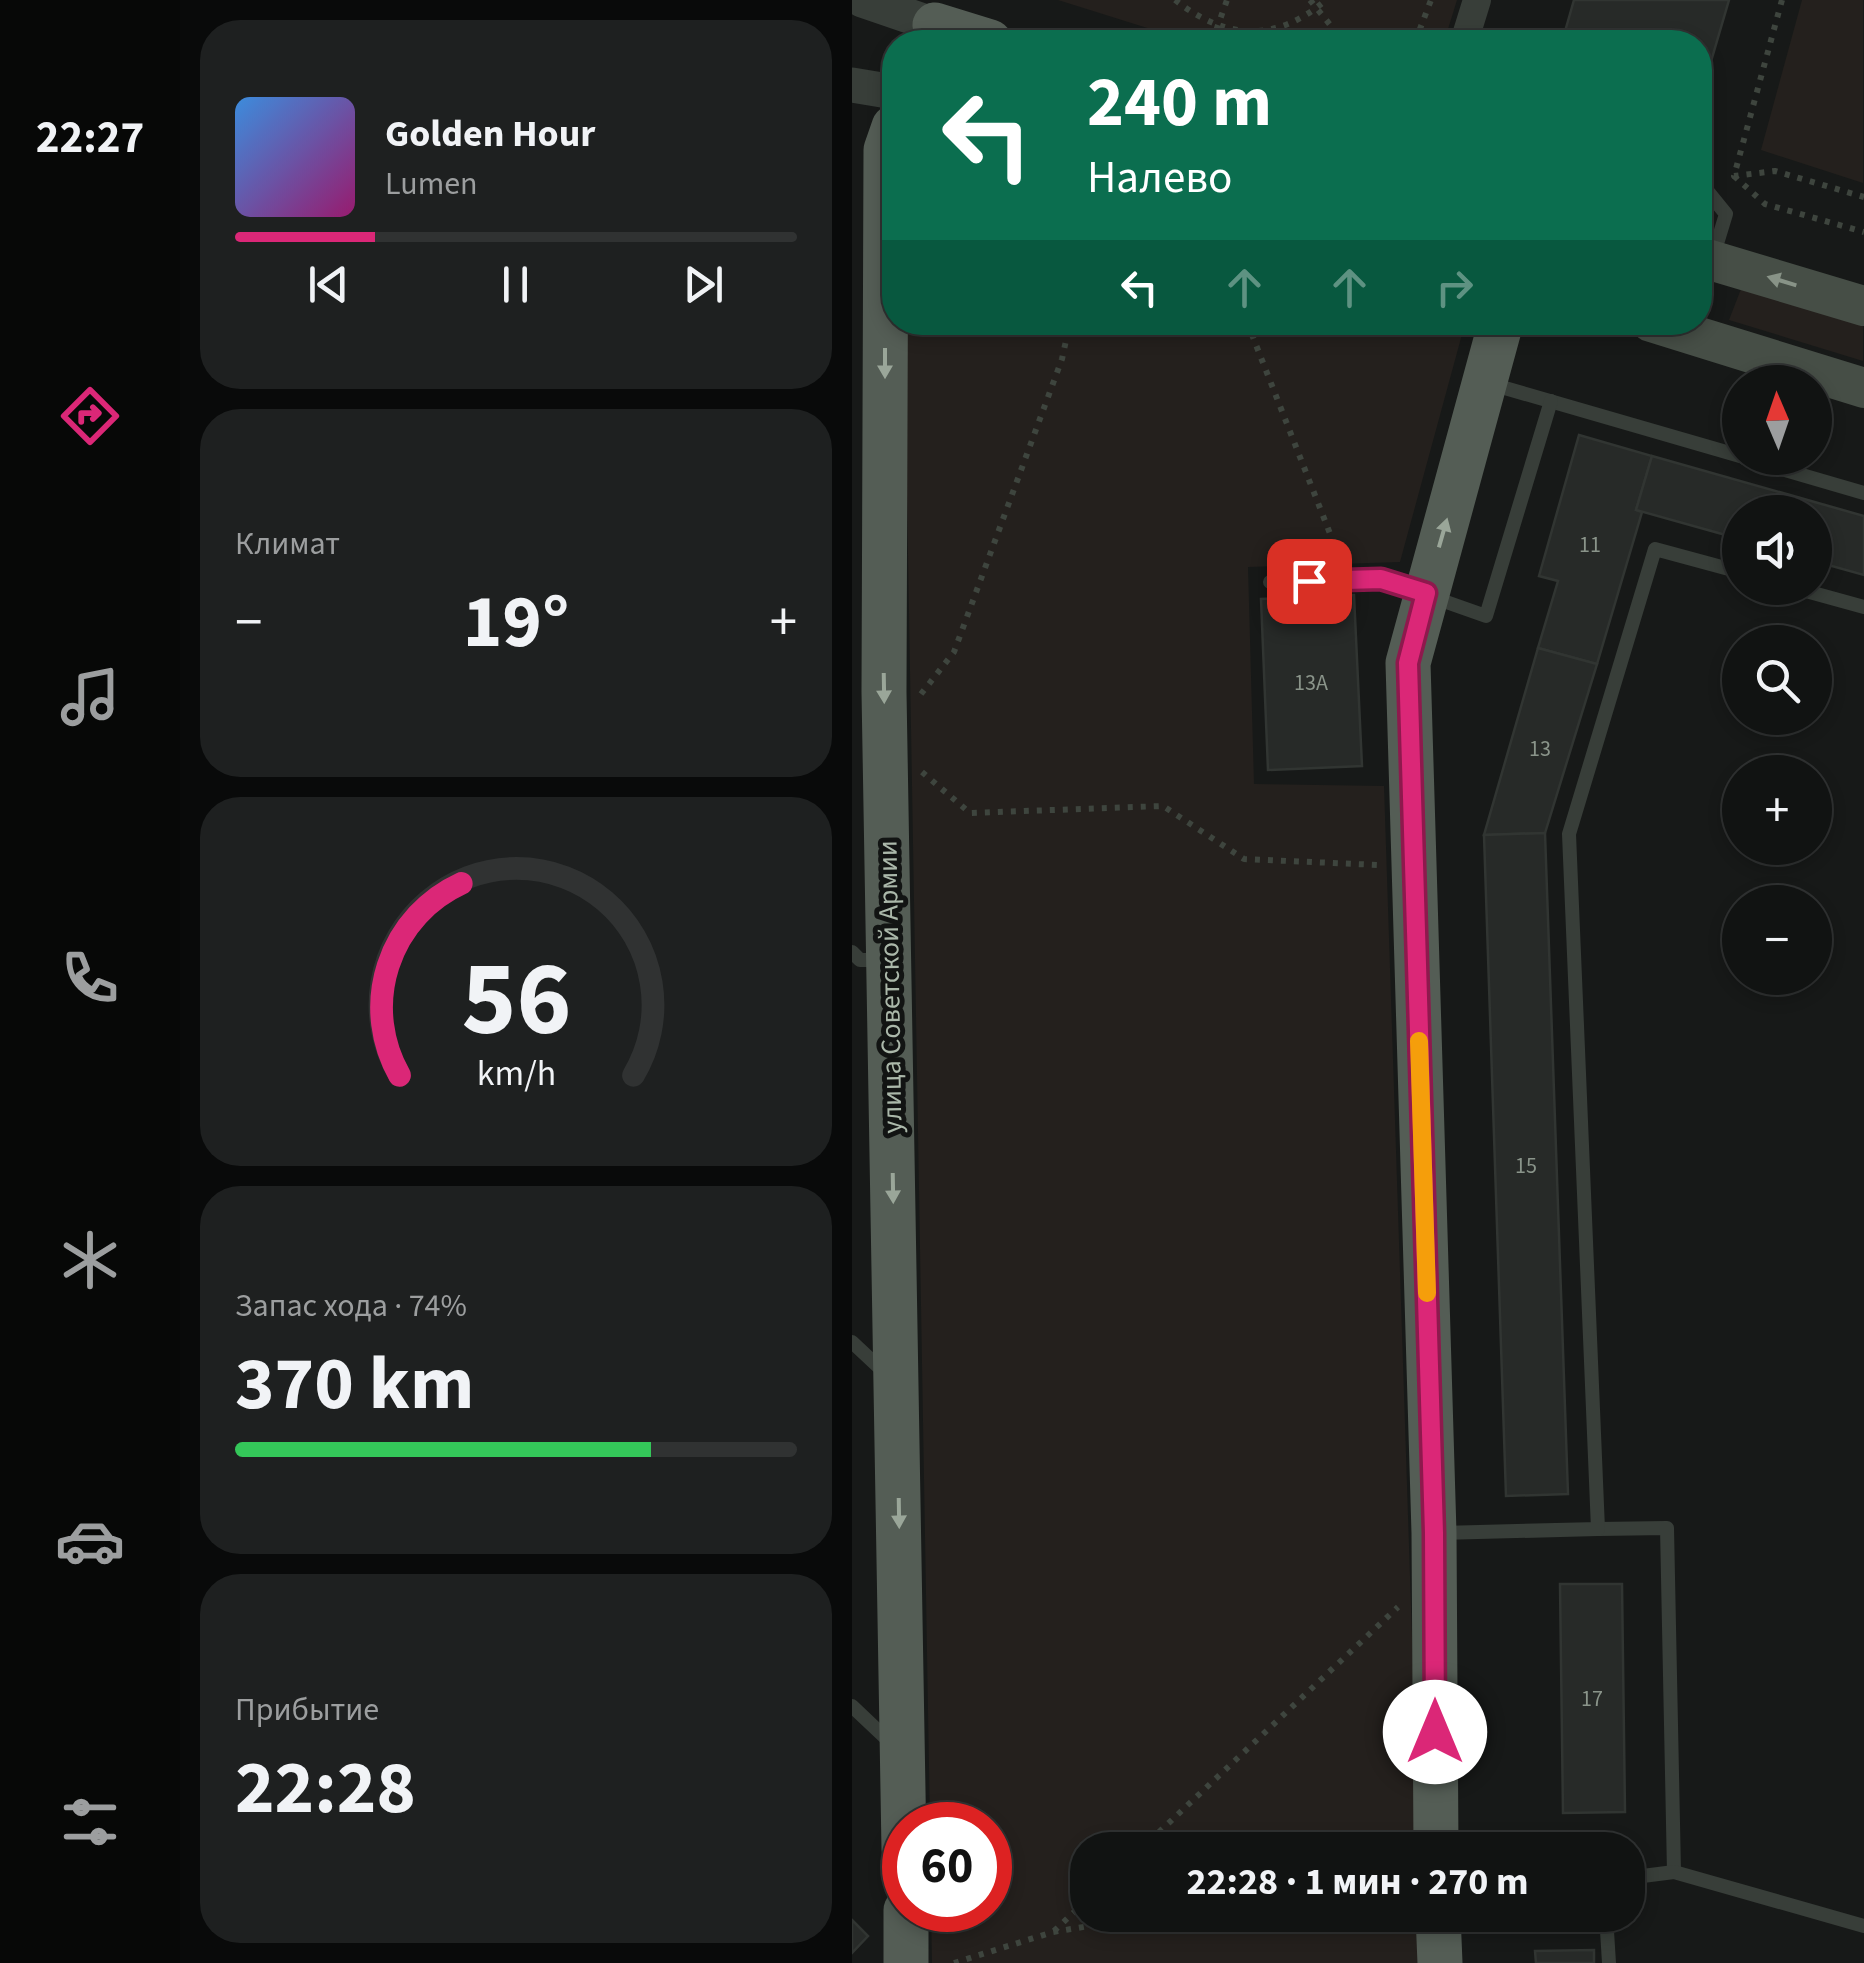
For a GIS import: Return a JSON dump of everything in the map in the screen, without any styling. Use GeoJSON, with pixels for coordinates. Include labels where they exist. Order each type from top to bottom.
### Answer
{"type":"FeatureCollection","features":[{"type":"Feature","properties":{"kind":"main road"},"geometry":{"type":"LineString","coordinates":[[1712,261],[1864,306]]}},
{"type":"Feature","properties":{"kind":"main road","name":"улица Советской Армии"},"geometry":{"type":"LineString","coordinates":[[882,312],[875,595],[884,741],[871,956],[897,1384],[904,1802]]}},
{"type":"Feature","properties":{"kind":"main road"},"geometry":{"type":"LineString","coordinates":[[1436,1832],[1434,1554],[1408,663],[1498,335]]}},
{"type":"Feature","properties":{"kind":"main road"},"geometry":{"type":"LineString","coordinates":[[1693,335],[1864,388]]}},
{"type":"Feature","properties":{"kind":"main road"},"geometry":{"type":"LineString","coordinates":[[906,1932],[906,1963]]}},
{"type":"Feature","properties":{"kind":"main road"},"geometry":{"type":"LineString","coordinates":[[1439,1932],[1440,1963]]}},
{"type":"Feature","properties":{"kind":"street"},"geometry":{"type":"LineString","coordinates":[[862,0],[937,23]]}},
{"type":"Feature","properties":{"kind":"street"},"geometry":{"type":"LineString","coordinates":[[1468,30],[1477,0]]}},
{"type":"Feature","properties":{"kind":"street"},"geometry":{"type":"LineString","coordinates":[[852,85],[882,90]]}},
{"type":"Feature","properties":{"kind":"lane"},"geometry":{"type":"LineString","coordinates":[[1712,197],[1726,214],[1712,246]]}},
{"type":"Feature","properties":{"kind":"lane"},"geometry":{"type":"LineString","coordinates":[[1485,383],[1722,451]]}},
{"type":"Feature","properties":{"kind":"lane"},"geometry":{"type":"LineString","coordinates":[[1270,582],[1381,579],[1486,616],[1552,401]]}},
{"type":"Feature","properties":{"kind":"lane"},"geometry":{"type":"LineString","coordinates":[[1803,475],[1864,493]]}},
{"type":"Feature","properties":{"kind":"lane"},"geometry":{"type":"LineString","coordinates":[[1598,1529],[1569,834],[1655,549],[1722,567]]}},
{"type":"Feature","properties":{"kind":"lane"},"geometry":{"type":"LineString","coordinates":[[1832,598],[1864,607]]}},
{"type":"Feature","properties":{"kind":"lane"},"geometry":{"type":"LineString","coordinates":[[852,1342],[897,1384]]}},
{"type":"Feature","properties":{"kind":"lane"},"geometry":{"type":"LineString","coordinates":[[1434,1554],[1598,1529],[1667,1528],[1674,1872]]}},
{"type":"Feature","properties":{"kind":"lane"},"geometry":{"type":"LineString","coordinates":[[852,1706],[903,1754]]}},
{"type":"Feature","properties":{"kind":"lane"},"geometry":{"type":"LineString","coordinates":[[1645,1876],[1674,1872],[1864,1926]]}},
{"type":"Feature","properties":{"kind":"lane"},"geometry":{"type":"LineString","coordinates":[[1607,1932],[1608,1963]]}},
{"type":"Feature","properties":{"kind":"path"},"geometry":{"type":"LineString","coordinates":[[1176,0],[1200,19],[1232,30]]}},
{"type":"Feature","properties":{"kind":"path"},"geometry":{"type":"LineString","coordinates":[[1216,30],[1228,0]]}},
{"type":"Feature","properties":{"kind":"path"},"geometry":{"type":"LineString","coordinates":[[1310,0],[1334,30]]}},
{"type":"Feature","properties":{"kind":"path"},"geometry":{"type":"LineString","coordinates":[[1272,30],[1307,16],[1326,0]]}},
{"type":"Feature","properties":{"kind":"path"},"geometry":{"type":"LineString","coordinates":[[1420,30],[1431,0]]}},
{"type":"Feature","properties":{"kind":"path"},"geometry":{"type":"LineString","coordinates":[[1782,0],[1734,176],[1774,171],[1864,197]]}},
{"type":"Feature","properties":{"kind":"path"},"geometry":{"type":"LineString","coordinates":[[1765,204],[1864,232]]}},
{"type":"Feature","properties":{"kind":"path"},"geometry":{"type":"LineString","coordinates":[[919,696],[954,652],[1062,360],[1067,335]]}},
{"type":"Feature","properties":{"kind":"path"},"geometry":{"type":"LineString","coordinates":[[1252,335],[1348,580]]}},
{"type":"Feature","properties":{"kind":"path"},"geometry":{"type":"LineString","coordinates":[[884,741],[970,812],[1163,806],[1244,859],[1414,866]]}},
{"type":"Feature","properties":{"kind":"path"},"geometry":{"type":"LineString","coordinates":[[1158,1832],[1434,1554]]}},
{"type":"Feature","properties":{"kind":"path"},"geometry":{"type":"LineString","coordinates":[[1053,1932],[1070,1916]]}},
{"type":"Feature","properties":{"kind":"path"},"geometry":{"type":"LineString","coordinates":[[954,1963],[1070,1929]]}},
{"type":"Feature","properties":{"kind":"shaded area"},"geometry":{"type":"Polygon","coordinates":[[[1058,0],[1457,0],[1448,30],[1154,30],[1058,0]]]}},
{"type":"Feature","properties":{"kind":"shaded area"},"geometry":{"type":"Polygon","coordinates":[[[1802,0],[1863,0],[1863,183],[1761,150],[1802,0]]]}},
{"type":"Feature","properties":{"kind":"shaded area"},"geometry":{"type":"Polygon","coordinates":[[[1741,289],[1863,325],[1863,361],[1729,320],[1741,289]]]}},
{"type":"Feature","properties":{"kind":"shaded area"},"geometry":{"type":"Polygon","coordinates":[[[904,335],[1462,335],[1400,562],[1248,567],[1254,784],[1384,786],[1418,1832],[1070,1832],[1070,1932],[1422,1932],[1423,1963],[932,1963],[931,1932],[1012,1932],[1012,1802],[930,1802],[904,335]]]}},
{"type":"Feature","properties":{"kind":"building"},"geometry":{"type":"Polygon","coordinates":[[[1574,0],[1729,0],[1712,58],[1712,30],[1565,30],[1574,0]]]}},
{"type":"Feature","properties":{"kind":"building"},"geometry":{"type":"Polygon","coordinates":[[[1579,435],[1652,456],[1636,510],[1642,512],[1597,664],[1538,648],[1558,581],[1539,576],[1579,435]]]}},
{"type":"Feature","properties":{"kind":"building"},"geometry":{"type":"Polygon","coordinates":[[[1652,456],[1790,495],[1722,495],[1722,534],[1636,510],[1652,456]]]}},
{"type":"Feature","properties":{"kind":"building"},"geometry":{"type":"Polygon","coordinates":[[[1832,507],[1864,516],[1864,575],[1832,566],[1832,507]]]}},
{"type":"Feature","properties":{"kind":"building"},"geometry":{"type":"Polygon","coordinates":[[[1354,595],[1362,766],[1268,770],[1261,599],[1354,595]]]}},
{"type":"Feature","properties":{"kind":"building"},"geometry":{"type":"Polygon","coordinates":[[[1538,648],[1597,664],[1545,833],[1484,835],[1538,648]]]}},
{"type":"Feature","properties":{"kind":"building"},"geometry":{"type":"Polygon","coordinates":[[[1545,833],[1568,1494],[1506,1496],[1484,835],[1545,833]]]}},
{"type":"Feature","properties":{"kind":"building"},"geometry":{"type":"Polygon","coordinates":[[[1560,1584],[1622,1584],[1625,1812],[1563,1813],[1560,1584]]]}},
{"type":"Feature","properties":{"kind":"building"},"geometry":{"type":"Polygon","coordinates":[[[852,1920],[868,1936],[852,1953],[852,1920]]]}},
{"type":"Feature","properties":{"kind":"building"},"geometry":{"type":"Polygon","coordinates":[[[1594,1950],[1594,1963],[1536,1963],[1535,1951],[1594,1950]]]}},
{"type":"Feature","properties":{"kind":"slow traffic"},"geometry":{"type":"LineString","coordinates":[[1419,1041],[1427,1293]]}},
{"type":"Feature","properties":{"kind":"route"},"geometry":{"type":"LineString","coordinates":[[1309,581],[1381,579],[1426,593],[1408,663],[1434,1533],[1435,1732]]}}]}
